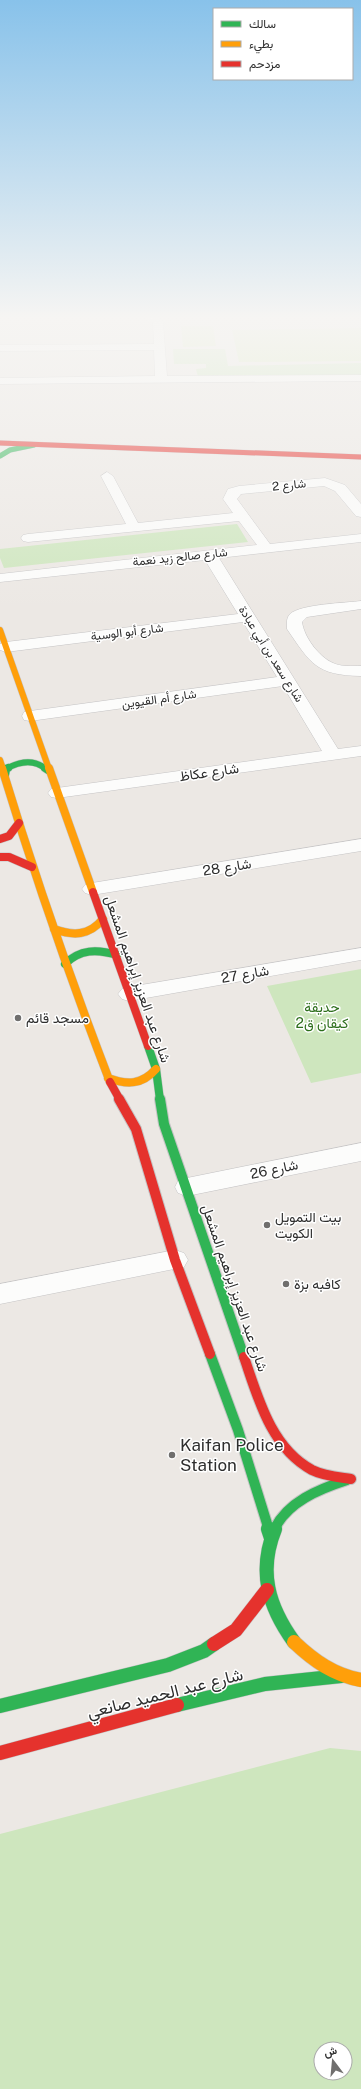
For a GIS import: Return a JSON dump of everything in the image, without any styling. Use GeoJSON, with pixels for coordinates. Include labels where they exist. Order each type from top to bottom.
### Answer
{"type":"FeatureCollection","features":[{"type":"Feature","properties":{"kind":"main road"},"geometry":{"type":"LineString","coordinates":[[0,443],[361,457]]}},
{"type":"Feature","properties":{"kind":"main road"},"geometry":{"type":"LineString","coordinates":[[0,456],[10,450],[34,445]]}},
{"type":"Feature","properties":{"kind":"main road"},"geometry":{"type":"LineString","coordinates":[[219,452],[361,454]]}},
{"type":"Feature","properties":{"kind":"main road","name":"شارع عبد العزيز إبراهيم المشعل"},"geometry":{"type":"LineString","coordinates":[[0,630],[56,793],[117,955],[129,994],[156,1069],[160,1106],[164,1124],[187,1187],[212,1267],[265,1416],[276,1435],[295,1458],[319,1473],[361,1480]]}},
{"type":"Feature","properties":{"kind":"main road"},"geometry":{"type":"LineString","coordinates":[[31,747],[36,743],[38,738]]}},
{"type":"Feature","properties":{"kind":"main road"},"geometry":{"type":"LineString","coordinates":[[0,760],[32,867],[65,964],[108,1078],[124,1110],[136,1129],[175,1260],[238,1430],[271,1538]]}},
{"type":"Feature","properties":{"kind":"main road"},"geometry":{"type":"LineString","coordinates":[[5,775],[6,769],[23,761],[34,761],[44,764],[48,770]]}},
{"type":"Feature","properties":{"kind":"main road"},"geometry":{"type":"LineString","coordinates":[[0,839],[9,836],[19,823]]}},
{"type":"Feature","properties":{"kind":"main road"},"geometry":{"type":"LineString","coordinates":[[0,857],[9,857],[32,867]]}},
{"type":"Feature","properties":{"kind":"main road"},"geometry":{"type":"LineString","coordinates":[[54,929],[72,935],[83,934],[93,931],[100,925],[103,919]]}},
{"type":"Feature","properties":{"kind":"main road"},"geometry":{"type":"LineString","coordinates":[[65,964],[77,953],[87,950],[98,949],[117,955]]}},
{"type":"Feature","properties":{"kind":"main road"},"geometry":{"type":"LineString","coordinates":[[108,1078],[121,1083],[136,1084],[152,1075],[156,1069]]}},
{"type":"Feature","properties":{"kind":"main road"},"geometry":{"type":"LineString","coordinates":[[351,1479],[317,1489],[289,1509],[271,1538],[265,1563],[267,1590],[280,1625],[306,1655],[340,1676],[361,1680]]}},
{"type":"Feature","properties":{"kind":"main road","name":"شارع عبد الحميد صانعي"},"geometry":{"type":"LineString","coordinates":[[0,1706],[168,1665],[204,1651],[236,1630],[267,1590]]}},
{"type":"Feature","properties":{"kind":"main road","name":"شارع عبد الحميد صانعي"},"geometry":{"type":"LineString","coordinates":[[0,1753],[181,1704],[265,1684],[340,1676]]}},
{"type":"Feature","properties":{"kind":"street"},"geometry":{"type":"LineString","coordinates":[[107,476],[134,527]]}},
{"type":"Feature","properties":{"kind":"street","name":"شارع 2"},"geometry":{"type":"LineString","coordinates":[[265,548],[230,499],[233,492],[240,490],[326,482],[340,488],[361,513]]}},
{"type":"Feature","properties":{"kind":"street"},"geometry":{"type":"LineString","coordinates":[[28,538],[243,516]]}},
{"type":"Feature","properties":{"kind":"street","name":"شارع صالح زيد نعمة"},"geometry":{"type":"LineString","coordinates":[[0,578],[361,538]]}},
{"type":"Feature","properties":{"kind":"street","name":"شارع سعد بن أبي عبادة"},"geometry":{"type":"LineString","coordinates":[[209,554],[333,755]]}},
{"type":"Feature","properties":{"kind":"street"},"geometry":{"type":"LineString","coordinates":[[361,605],[303,613],[296,617],[294,622],[296,629],[315,659],[329,669],[361,671]]}},
{"type":"Feature","properties":{"kind":"street","name":"شارع أبو الوسية"},"geometry":{"type":"LineString","coordinates":[[6,647],[247,617]]}},
{"type":"Feature","properties":{"kind":"street","name":"شارع أم القيوين"},"geometry":{"type":"LineString","coordinates":[[30,716],[287,681]]}},
{"type":"Feature","properties":{"kind":"street","name":"شارع عكاظ"},"geometry":{"type":"LineString","coordinates":[[56,793],[361,751]]}},
{"type":"Feature","properties":{"kind":"street","name":"شارع 28"},"geometry":{"type":"LineString","coordinates":[[92,889],[361,845]]}},
{"type":"Feature","properties":{"kind":"street","name":"شارع 27"},"geometry":{"type":"LineString","coordinates":[[129,994],[361,954]]}},
{"type":"Feature","properties":{"kind":"street","name":"شارع 26"},"geometry":{"type":"LineString","coordinates":[[187,1187],[361,1152]]}},
{"type":"Feature","properties":{"kind":"street"},"geometry":{"type":"LineString","coordinates":[[0,1294],[175,1260]]}},
{"type":"Feature","properties":{"kind":"green space"},"geometry":{"type":"Polygon","coordinates":[[[237,524],[248,542],[4,568],[0,558],[0,549],[237,524]]]}},
{"type":"Feature","properties":{"kind":"green space","name":"حديقة كيقان ق2"},"geometry":{"type":"Polygon","coordinates":[[[361,969],[361,1073],[311,1083],[267,986],[361,969]]]}},
{"type":"Feature","properties":{"kind":"green space"},"geometry":{"type":"Polygon","coordinates":[[[330,1748],[361,1751],[361,2089],[0,2089],[0,1834],[330,1748]]]}},
{"type":"Feature","properties":{"kind":"traffic: fast"},"geometry":{"type":"LineString","coordinates":[[0,456],[10,450],[34,445]]}},
{"type":"Feature","properties":{"kind":"traffic: fast"},"geometry":{"type":"LineString","coordinates":[[5,775],[6,769],[22,762],[33,762],[48,770]]}},
{"type":"Feature","properties":{"kind":"traffic: fast"},"geometry":{"type":"LineString","coordinates":[[65,964],[70,959],[83,952],[103,951],[117,955]]}},
{"type":"Feature","properties":{"kind":"traffic: fast"},"geometry":{"type":"LineString","coordinates":[[148,1046],[156,1069],[164,1124],[244,1357]]}},
{"type":"Feature","properties":{"kind":"traffic: fast"},"geometry":{"type":"LineString","coordinates":[[210,1354],[238,1430],[271,1538]]}},
{"type":"Feature","properties":{"kind":"traffic: fast"},"geometry":{"type":"LineString","coordinates":[[294,1642],[276,1613],[270,1596],[266,1579],[266,1561],[269,1544],[275,1528],[292,1507],[314,1493],[347,1480]]}},
{"type":"Feature","properties":{"kind":"traffic: fast"},"geometry":{"type":"LineString","coordinates":[[0,1706],[168,1665],[204,1651],[214,1644]]}},
{"type":"Feature","properties":{"kind":"traffic: fast"},"geometry":{"type":"LineString","coordinates":[[177,1705],[265,1684],[341,1676]]}},
{"type":"Feature","properties":{"kind":"traffic: slow"},"geometry":{"type":"LineString","coordinates":[[0,630],[93,892]]}},
{"type":"Feature","properties":{"kind":"traffic: slow"},"geometry":{"type":"LineString","coordinates":[[0,760],[32,867],[65,964],[110,1082]]}},
{"type":"Feature","properties":{"kind":"traffic: slow"},"geometry":{"type":"LineString","coordinates":[[54,929],[61,932],[81,934],[93,929],[103,919]]}},
{"type":"Feature","properties":{"kind":"traffic: slow"},"geometry":{"type":"LineString","coordinates":[[108,1078],[115,1081],[134,1083],[146,1079],[156,1069]]}},
{"type":"Feature","properties":{"kind":"traffic: slow"},"geometry":{"type":"LineString","coordinates":[[294,1642],[324,1667],[342,1675],[361,1680]]}},
{"type":"Feature","properties":{"kind":"traffic: jam"},"geometry":{"type":"LineString","coordinates":[[0,443],[361,457]]}},
{"type":"Feature","properties":{"kind":"traffic: jam"},"geometry":{"type":"LineString","coordinates":[[0,839],[9,836],[19,823]]}},
{"type":"Feature","properties":{"kind":"traffic: jam"},"geometry":{"type":"LineString","coordinates":[[0,857],[9,857],[32,867]]}},
{"type":"Feature","properties":{"kind":"traffic: jam"},"geometry":{"type":"LineString","coordinates":[[93,892],[148,1046]]}},
{"type":"Feature","properties":{"kind":"traffic: jam"},"geometry":{"type":"LineString","coordinates":[[110,1082],[136,1129],[175,1260],[210,1354]]}},
{"type":"Feature","properties":{"kind":"traffic: jam"},"geometry":{"type":"LineString","coordinates":[[244,1357],[268,1421],[276,1436],[286,1449],[298,1461],[312,1470],[326,1475],[351,1479]]}},
{"type":"Feature","properties":{"kind":"traffic: jam"},"geometry":{"type":"LineString","coordinates":[[214,1644],[236,1630],[267,1590]]}},
{"type":"Feature","properties":{"kind":"traffic: jam"},"geometry":{"type":"LineString","coordinates":[[0,1753],[177,1705]]}},
{"type":"Feature","properties":{"kind":"place","name":"مسجد قائم"},"geometry":{"type":"Point","coordinates":[18,1018]}},
{"type":"Feature","properties":{"kind":"place","name":"بيت التمويل الكويت"},"geometry":{"type":"Point","coordinates":[267,1225]}},
{"type":"Feature","properties":{"kind":"place","name":"كافبه بزة"},"geometry":{"type":"Point","coordinates":[286,1284]}},
{"type":"Feature","properties":{"kind":"place","name":"Kaifan Police Station"},"geometry":{"type":"Point","coordinates":[172,1455]}}]}
